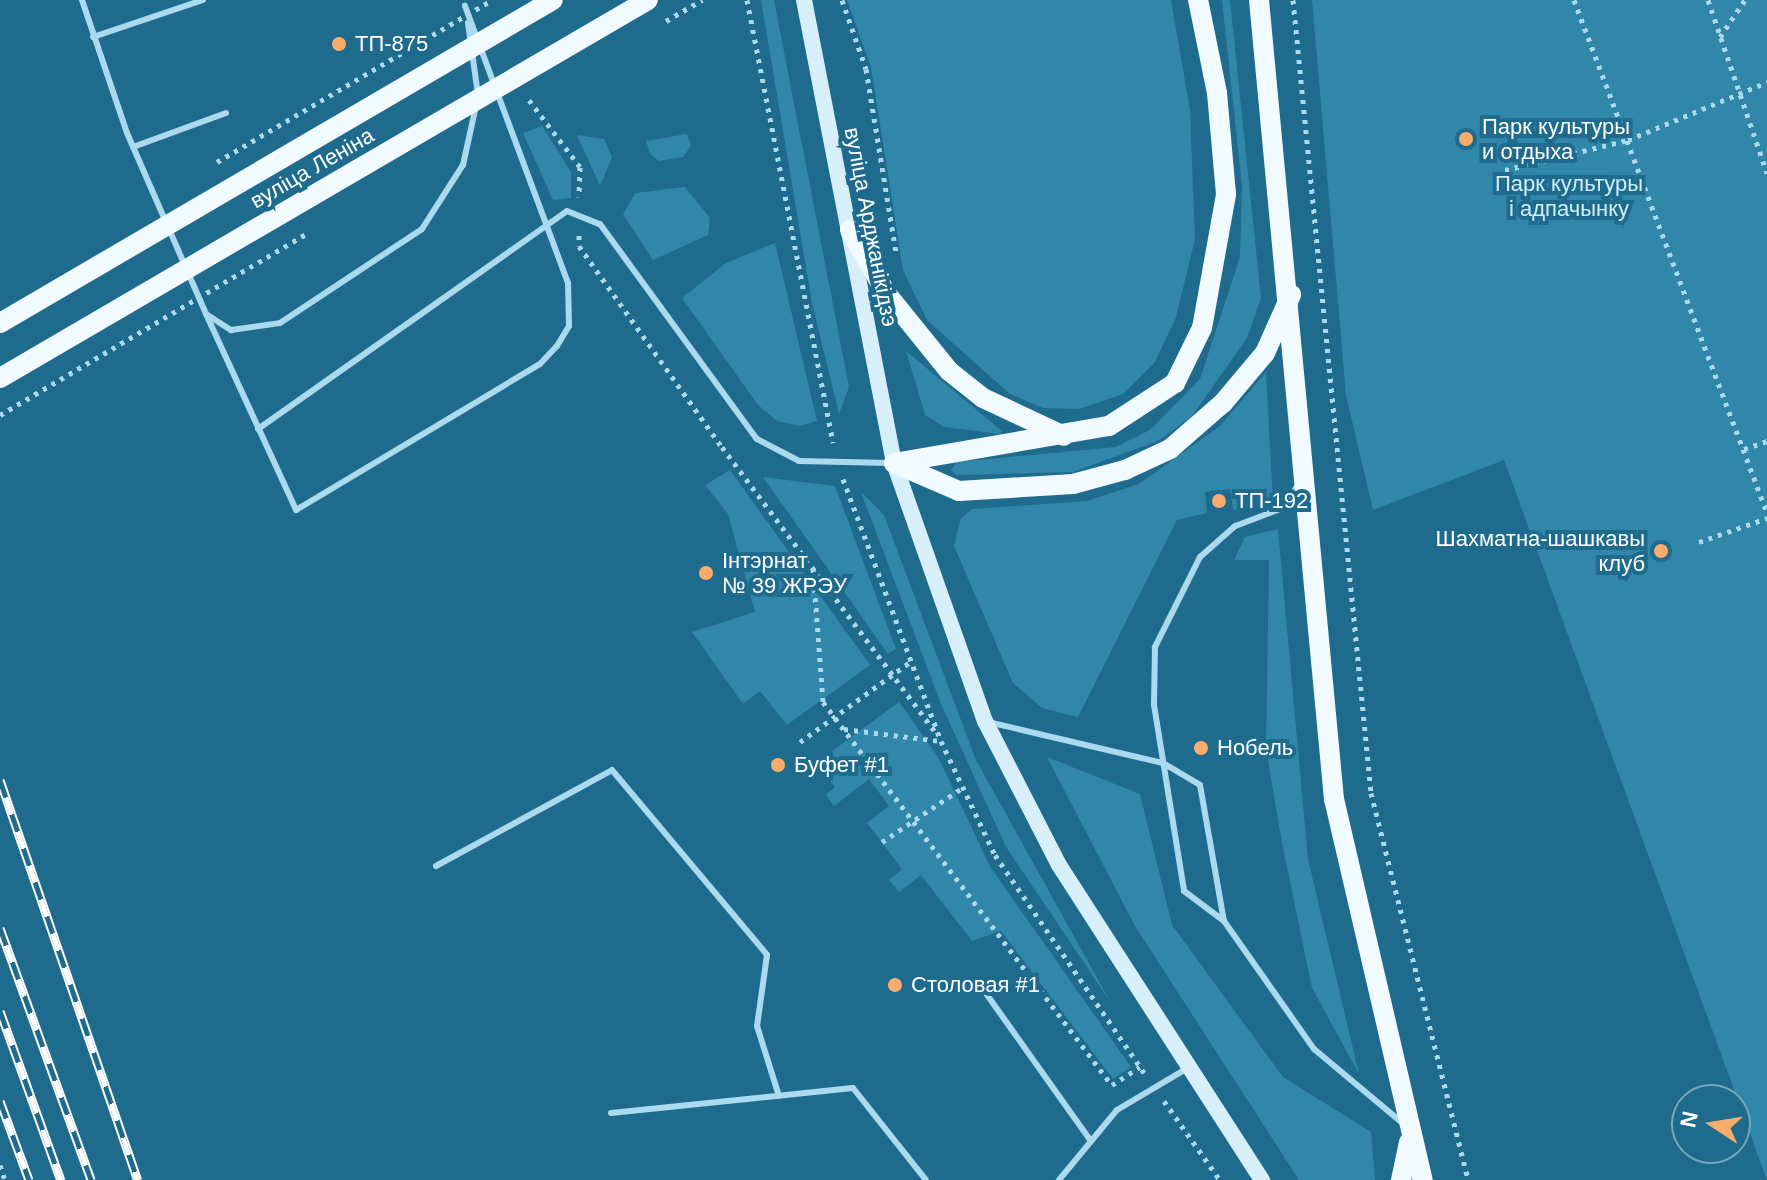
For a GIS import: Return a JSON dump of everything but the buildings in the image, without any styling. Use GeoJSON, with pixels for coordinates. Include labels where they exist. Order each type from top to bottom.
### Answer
{"type":"FeatureCollection","features":[{"type":"Feature","properties":{"kind":"main road","name":"вуліца Леніна"},"geometry":{"type":"LineString","coordinates":[[0,378],[648,0]]}},
{"type":"Feature","properties":{"kind":"main road","name":"вуліца Арджанікідзэ"},"geometry":{"type":"LineString","coordinates":[[804,0],[894,463],[985,721],[1059,865],[1186,1069],[1262,1180]]}},
{"type":"Feature","properties":{"kind":"main road"},"geometry":{"type":"LineString","coordinates":[[894,463],[1064,436],[1143,409],[1175,383],[1202,328],[1226,194],[1217,93],[1198,0]]}},
{"type":"Feature","properties":{"kind":"main road"},"geometry":{"type":"LineString","coordinates":[[1259,0],[1291,293],[1334,799],[1423,1180]]}},
{"type":"Feature","properties":{"kind":"main road","name":"вуліца Леніна"},"geometry":{"type":"LineString","coordinates":[[0,323],[551,1]]}},
{"type":"Feature","properties":{"kind":"main road"},"geometry":{"type":"LineString","coordinates":[[850,230],[886,293],[949,371],[995,404],[1064,436]]}},
{"type":"Feature","properties":{"kind":"main road"},"geometry":{"type":"LineString","coordinates":[[894,463],[959,491],[1073,484],[1125,470],[1170,449],[1223,403],[1265,353],[1291,293]]}},
{"type":"Feature","properties":{"kind":"main road"},"geometry":{"type":"LineString","coordinates":[[1401,1180],[1410,1130]]}},
{"type":"Feature","properties":{"kind":"lane"},"geometry":{"type":"LineString","coordinates":[[82,0],[133,147],[296,510],[540,364],[569,326],[571,304],[546,220],[464,3]]}},
{"type":"Feature","properties":{"kind":"lane"},"geometry":{"type":"LineString","coordinates":[[93,37],[203,0]]}},
{"type":"Feature","properties":{"kind":"lane"},"geometry":{"type":"LineString","coordinates":[[206,314],[231,330],[263,331],[422,229],[445,201],[472,130],[478,91],[464,3]]}},
{"type":"Feature","properties":{"kind":"lane"},"geometry":{"type":"LineString","coordinates":[[133,147],[226,113]]}},
{"type":"Feature","properties":{"kind":"lane"},"geometry":{"type":"LineString","coordinates":[[258,429],[546,220],[567,211],[600,224],[748,431],[777,453],[821,465],[894,463]]}},
{"type":"Feature","properties":{"kind":"lane"},"geometry":{"type":"LineString","coordinates":[[1305,469],[1283,508],[1235,526],[1200,557],[1155,647],[1154,705],[1163,763],[1184,891],[1224,921],[1314,1049],[1410,1130]]}},
{"type":"Feature","properties":{"kind":"lane"},"geometry":{"type":"LineString","coordinates":[[985,721],[1163,763],[1200,785],[1224,921]]}},
{"type":"Feature","properties":{"kind":"lane"},"geometry":{"type":"LineString","coordinates":[[436,866],[612,770],[767,955],[757,1026],[779,1096]]}},
{"type":"Feature","properties":{"kind":"lane"},"geometry":{"type":"LineString","coordinates":[[985,992],[1091,1141]]}},
{"type":"Feature","properties":{"kind":"lane"},"geometry":{"type":"LineString","coordinates":[[1059,1180],[1117,1110],[1157,1091],[1186,1069]]}},
{"type":"Feature","properties":{"kind":"lane"},"geometry":{"type":"LineString","coordinates":[[611,1113],[853,1088],[926,1180]]}},
{"type":"Feature","properties":{"kind":"path"},"geometry":{"type":"LineString","coordinates":[[205,169],[492,0]]}},
{"type":"Feature","properties":{"kind":"path"},"geometry":{"type":"LineString","coordinates":[[842,0],[866,69],[896,257]]}},
{"type":"Feature","properties":{"kind":"path"},"geometry":{"type":"LineString","coordinates":[[1293,0],[1371,793],[1468,1180]]}},
{"type":"Feature","properties":{"kind":"path"},"geometry":{"type":"LineString","coordinates":[[1574,0],[1767,516],[1699,542]]}},
{"type":"Feature","properties":{"kind":"path"},"geometry":{"type":"LineString","coordinates":[[1708,0],[1767,173]]}},
{"type":"Feature","properties":{"kind":"path"},"geometry":{"type":"LineString","coordinates":[[1720,37],[1745,0]]}},
{"type":"Feature","properties":{"kind":"path"},"geometry":{"type":"LineString","coordinates":[[1505,170],[1628,140],[1767,82]]}},
{"type":"Feature","properties":{"kind":"path"},"geometry":{"type":"LineString","coordinates":[[1744,449],[1767,441]]}},
{"type":"Feature","properties":{"kind":"path"},"geometry":{"type":"LineString","coordinates":[[812,565],[823,702],[910,823],[1112,1085],[1140,1067]]}},
{"type":"Feature","properties":{"kind":"path"},"geometry":{"type":"LineString","coordinates":[[800,742],[910,662]]}},
{"type":"Feature","properties":{"kind":"path"},"geometry":{"type":"LineString","coordinates":[[882,842],[962,788]]}},
{"type":"Feature","properties":{"kind":"path"},"geometry":{"type":"LineString","coordinates":[[1157,1091],[1220,1180]]}},
{"type":"Feature","properties":{"kind":"path"},"geometry":{"type":"LineString","coordinates":[[0,1165],[5,1180]]}},
{"type":"Feature","properties":{"kind":"green space"},"geometry":{"type":"Polygon","coordinates":[[[761,0],[774,0],[849,387],[839,414],[812,303],[761,0]]]}},
{"type":"Feature","properties":{"kind":"green space"},"geometry":{"type":"Polygon","coordinates":[[[847,0],[1171,0],[1190,110],[1195,239],[1176,317],[1155,362],[1123,394],[1079,409],[1043,408],[1010,394],[927,320],[903,270],[871,67],[847,0]]]}},
{"type":"Feature","properties":{"kind":"green space"},"geometry":{"type":"Polygon","coordinates":[[[1222,0],[1230,0],[1261,298],[1247,338],[1192,416],[1158,441],[1073,472],[957,475],[951,470],[957,462],[1116,447],[1150,430],[1200,379],[1240,257],[1242,186],[1222,0]]]}},
{"type":"Feature","properties":{"kind":"green space","name":"Парк культуры і адпачынку"},"geometry":{"type":"Polygon","coordinates":[[[1312,0],[1767,0],[1767,1180],[1751,1136],[1751,1084],[1732,1084],[1504,460],[1373,510],[1346,395],[1312,0]]]}},
{"type":"Feature","properties":{"kind":"green space"},"geometry":{"type":"Polygon","coordinates":[[[542,126],[571,172],[571,198],[553,200],[523,133],[542,126]]]}},
{"type":"Feature","properties":{"kind":"green space"},"geometry":{"type":"Polygon","coordinates":[[[687,134],[691,146],[683,157],[659,161],[650,154],[646,141],[687,134]]]}},
{"type":"Feature","properties":{"kind":"green space"},"geometry":{"type":"Polygon","coordinates":[[[577,135],[604,139],[612,157],[600,186],[577,135]]]}},
{"type":"Feature","properties":{"kind":"green space"},"geometry":{"type":"Polygon","coordinates":[[[685,187],[710,218],[708,235],[653,260],[623,214],[635,193],[685,187]]]}},
{"type":"Feature","properties":{"kind":"green space"},"geometry":{"type":"Polygon","coordinates":[[[775,243],[817,421],[800,426],[777,421],[758,405],[682,298],[726,263],[775,243]]]}},
{"type":"Feature","properties":{"kind":"green space"},"geometry":{"type":"Polygon","coordinates":[[[906,351],[1002,431],[1000,434],[944,427],[925,415],[906,351]]]}},
{"type":"Feature","properties":{"kind":"green space"},"geometry":{"type":"Polygon","coordinates":[[[1266,372],[1273,502],[1233,510],[1230,489],[1205,492],[1207,513],[1177,520],[1078,717],[1042,708],[1013,683],[954,546],[961,518],[972,509],[1087,501],[1139,484],[1220,426],[1266,372]]]}},
{"type":"Feature","properties":{"kind":"green space"},"geometry":{"type":"Polygon","coordinates":[[[730,470],[870,665],[787,725],[760,691],[743,704],[692,632],[755,612],[728,514],[705,485],[730,470]]]}},
{"type":"Feature","properties":{"kind":"green space"},"geometry":{"type":"Polygon","coordinates":[[[763,477],[835,486],[896,649],[888,654],[763,477]]]}},
{"type":"Feature","properties":{"kind":"green space"},"geometry":{"type":"Polygon","coordinates":[[[861,492],[884,515],[976,760],[1111,1003],[1006,847],[941,704],[861,492]]]}},
{"type":"Feature","properties":{"kind":"green space"},"geometry":{"type":"Polygon","coordinates":[[[1278,529],[1308,859],[1359,1074],[1312,988],[1282,843],[1266,749],[1269,560],[1234,560],[1245,537],[1278,529]]]}},
{"type":"Feature","properties":{"kind":"green space"},"geometry":{"type":"Polygon","coordinates":[[[899,702],[938,757],[991,868],[1131,1067],[1113,1079],[1001,931],[972,941],[921,875],[899,892],[889,880],[902,869],[867,823],[889,806],[869,779],[834,806],[826,795],[835,787],[816,763],[899,702]]]}},
{"type":"Feature","properties":{"kind":"green space"},"geometry":{"type":"Polygon","coordinates":[[[1047,757],[1140,794],[1172,925],[1283,1077],[1371,1132],[1375,1180],[1299,1180],[1135,926],[1047,757]]]}},
{"type":"Feature","properties":{"kind":"railway"},"geometry":{"type":"LineString","coordinates":[[0,780],[138,1180]]}},
{"type":"Feature","properties":{"kind":"railway"},"geometry":{"type":"LineString","coordinates":[[0,928],[91,1180]]}},
{"type":"Feature","properties":{"kind":"railway"},"geometry":{"type":"LineString","coordinates":[[0,1011],[61,1180]]}},
{"type":"Feature","properties":{"kind":"railway"},"geometry":{"type":"LineString","coordinates":[[0,1101],[29,1180]]}},
{"type":"Feature","properties":{"kind":"place","name":"ТП-875"},"geometry":{"type":"Point","coordinates":[339,44]}},
{"type":"Feature","properties":{"kind":"place","name":"Парк культуры и отдыха"},"geometry":{"type":"Point","coordinates":[1466,139]}},
{"type":"Feature","properties":{"kind":"place","name":"ТП-192"},"geometry":{"type":"Point","coordinates":[1219,501]}},
{"type":"Feature","properties":{"kind":"place","name":"Шахматна-шашкавы клуб"},"geometry":{"type":"Point","coordinates":[1661,551]}},
{"type":"Feature","properties":{"kind":"place","name":"Інтэрнат № 39 ЖРЭУ"},"geometry":{"type":"Point","coordinates":[706,573]}},
{"type":"Feature","properties":{"kind":"place","name":"Нобель"},"geometry":{"type":"Point","coordinates":[1201,748]}},
{"type":"Feature","properties":{"kind":"place","name":"Буфет #1"},"geometry":{"type":"Point","coordinates":[778,765]}},
{"type":"Feature","properties":{"kind":"place","name":"Столовая #1"},"geometry":{"type":"Point","coordinates":[895,985]}}]}
